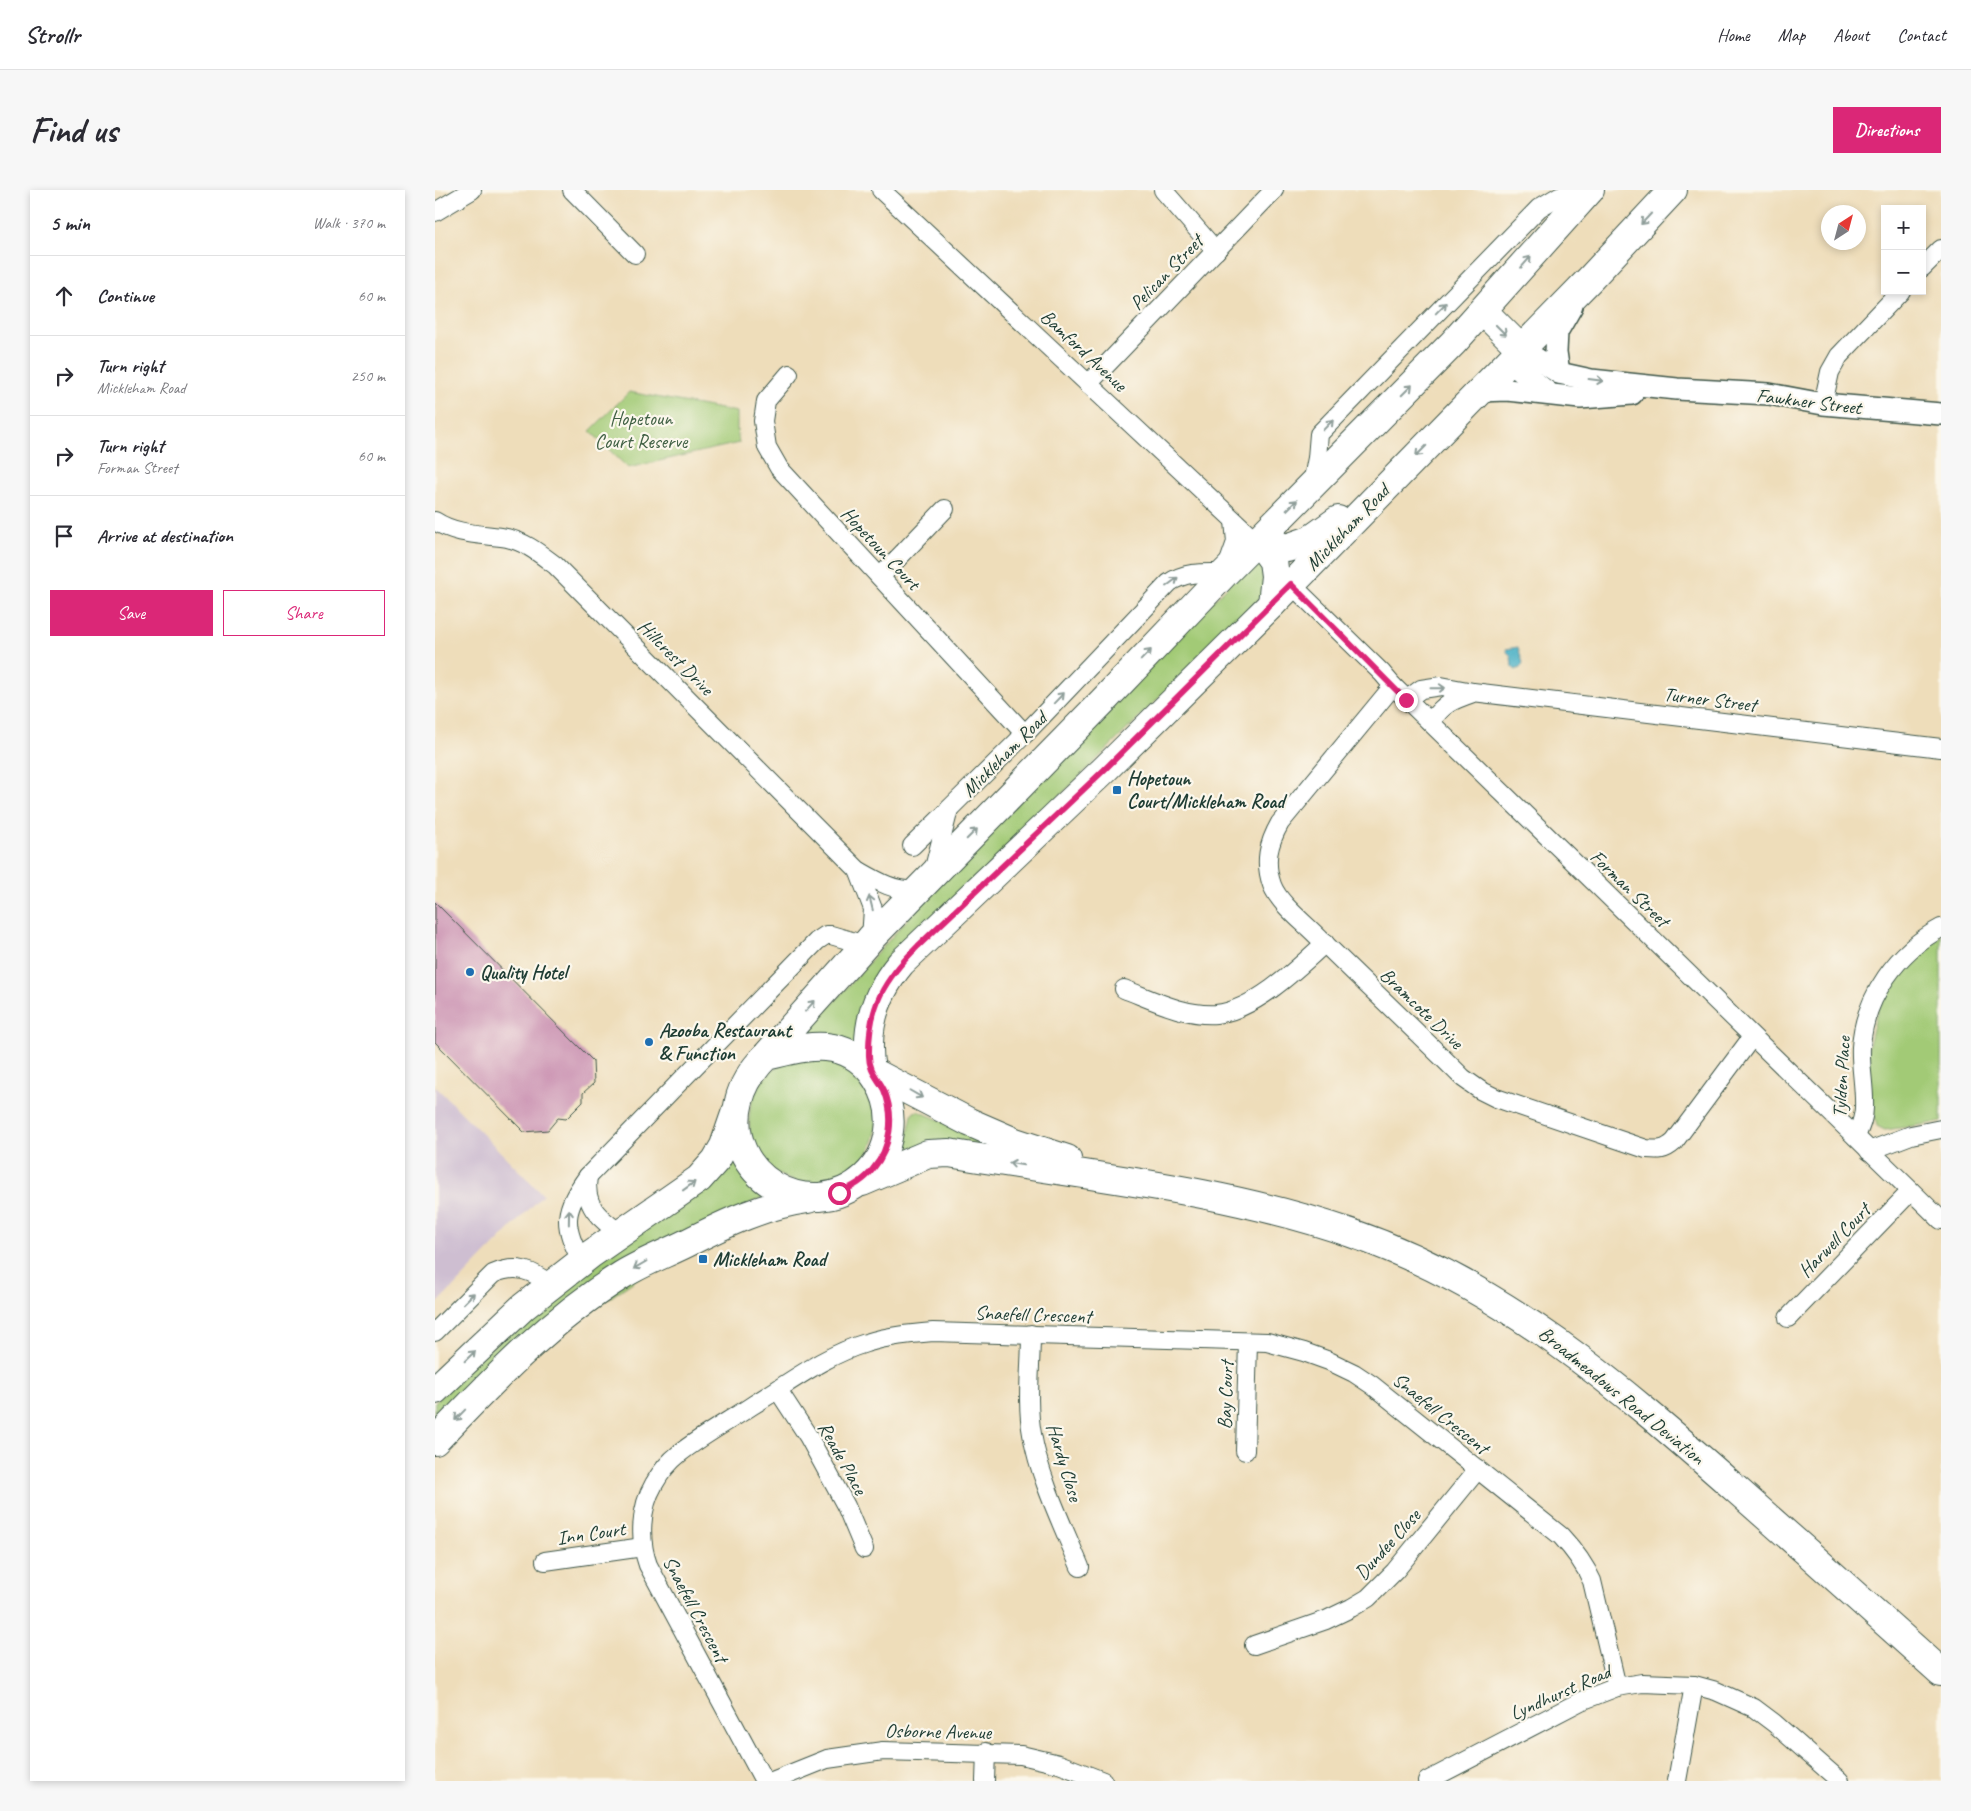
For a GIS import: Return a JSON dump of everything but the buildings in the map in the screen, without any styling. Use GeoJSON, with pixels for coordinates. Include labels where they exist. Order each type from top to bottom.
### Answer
{"type":"FeatureCollection","features":[{"type":"Feature","properties":{"kind":"main road","name":"Mickleham Road"},"geometry":{"type":"LineString","coordinates":[[766,1056],[868,941],[1103,701],[1225,573],[1476,318],[1590,190]]}},
{"type":"Feature","properties":{"kind":"main road","name":"Mickleham Road"},"geometry":{"type":"LineString","coordinates":[[872,1071],[869,1057],[875,1006],[882,989],[901,963],[1104,770],[1272,604],[1590,279],[1673,190]]}},
{"type":"Feature","properties":{"kind":"main road"},"geometry":{"type":"LineString","coordinates":[[1476,318],[1514,355]]}},
{"type":"Feature","properties":{"kind":"main road"},"geometry":{"type":"LineString","coordinates":[[1258,540],[1287,548],[1309,540],[1388,484]]}},
{"type":"Feature","properties":{"kind":"main road"},"geometry":{"type":"LineString","coordinates":[[1258,540],[1273,560],[1275,576],[1272,604]]}},
{"type":"Feature","properties":{"kind":"main road"},"geometry":{"type":"LineString","coordinates":[[435,1390],[496,1331],[551,1285],[582,1261],[683,1191],[707,1170],[724,1146],[739,1101],[756,1067],[766,1056],[815,1047],[834,1048],[854,1057],[872,1071],[883,1090],[889,1110],[889,1131],[884,1152],[873,1170],[858,1184],[839,1193],[819,1198],[786,1202],[758,1210],[724,1224],[624,1274],[545,1331],[435,1441]]}},
{"type":"Feature","properties":{"kind":"main road","name":"Broadmeadows Road Deviation"},"geometry":{"type":"LineString","coordinates":[[872,1071],[944,1110],[1015,1142],[1133,1182]]}},
{"type":"Feature","properties":{"kind":"main road"},"geometry":{"type":"LineString","coordinates":[[739,1101],[738,1133],[742,1149],[754,1170],[773,1186],[795,1195],[819,1198]]}},
{"type":"Feature","properties":{"kind":"main road","name":"Broadmeadows Road Deviation"},"geometry":{"type":"LineString","coordinates":[[858,1184],[928,1154],[949,1153],[1133,1182],[1262,1206],[1353,1233],[1447,1273],[1543,1330],[1585,1361],[1687,1446],[1941,1672]]}},
{"type":"Feature","properties":{"kind":"street"},"geometry":{"type":"LineString","coordinates":[[435,212],[472,190]]}},
{"type":"Feature","properties":{"kind":"street"},"geometry":{"type":"LineString","coordinates":[[572,190],[635,254]]}},
{"type":"Feature","properties":{"kind":"street","name":"Bamford Avenue"},"geometry":{"type":"LineString","coordinates":[[881,190],[1234,521],[1253,538],[1258,540]]}},
{"type":"Feature","properties":{"kind":"street"},"geometry":{"type":"LineString","coordinates":[[1163,190],[1216,251]]}},
{"type":"Feature","properties":{"kind":"street","name":"Pelican Street"},"geometry":{"type":"LineString","coordinates":[[1088,384],[1274,190]]}},
{"type":"Feature","properties":{"kind":"street"},"geometry":{"type":"LineString","coordinates":[[1311,486],[1317,458],[1319,434],[1539,208],[1559,196],[1584,190]]}},
{"type":"Feature","properties":{"kind":"street"},"geometry":{"type":"LineString","coordinates":[[1926,264],[1941,249]]}},
{"type":"Feature","properties":{"kind":"street"},"geometry":{"type":"LineString","coordinates":[[1559,373],[1556,352],[1557,332],[1590,279]]}},
{"type":"Feature","properties":{"kind":"street"},"geometry":{"type":"LineString","coordinates":[[1823,404],[1830,372],[1839,356],[1897,295]]}},
{"type":"Feature","properties":{"kind":"street"},"geometry":{"type":"LineString","coordinates":[[1514,355],[1528,378],[1553,396]]}},
{"type":"Feature","properties":{"kind":"street","name":"Fawkner Street"},"geometry":{"type":"LineString","coordinates":[[1514,355],[1559,373],[1591,380],[1677,389],[1769,394],[1823,404],[1941,414]]}},
{"type":"Feature","properties":{"kind":"street","name":"Hopetoun Court"},"geometry":{"type":"LineString","coordinates":[[789,374],[766,401],[763,421],[767,447],[779,468],[1025,734]]}},
{"type":"Feature","properties":{"kind":"street","name":"Fawkner Street"},"geometry":{"type":"LineString","coordinates":[[1479,391],[1507,390],[1553,396],[1589,397],[1677,389]]}},
{"type":"Feature","properties":{"kind":"street"},"geometry":{"type":"LineString","coordinates":[[879,577],[945,509]]}},
{"type":"Feature","properties":{"kind":"street","name":"Hillcrest Drive"},"geometry":{"type":"LineString","coordinates":[[435,521],[459,532],[509,539],[534,549],[555,566],[858,870],[896,890],[905,892],[925,882]]}},
{"type":"Feature","properties":{"kind":"street"},"geometry":{"type":"LineString","coordinates":[[1225,573],[1236,542],[1234,521]]}},
{"type":"Feature","properties":{"kind":"street","name":"Mickleham Road"},"geometry":{"type":"LineString","coordinates":[[925,882],[949,809],[1025,734],[1169,583],[1186,574],[1225,573]]}},
{"type":"Feature","properties":{"kind":"street","name":"Forman Street"},"geometry":{"type":"LineString","coordinates":[[1291,584],[1382,673],[1406,700],[1941,1220]]}},
{"type":"Feature","properties":{"kind":"street","name":"Bramcote Drive"},"geometry":{"type":"LineString","coordinates":[[1393,686],[1280,823],[1271,838],[1267,855],[1268,870],[1273,887],[1281,899],[1463,1078],[1480,1090],[1511,1104],[1646,1149],[1667,1149],[1753,1037]]}},
{"type":"Feature","properties":{"kind":"street","name":"Turner Street"},"geometry":{"type":"LineString","coordinates":[[1406,700],[1421,689],[1441,686],[1473,692],[1941,748]]}},
{"type":"Feature","properties":{"kind":"street","name":"Turner Street"},"geometry":{"type":"LineString","coordinates":[[1429,722],[1451,700],[1473,692]]}},
{"type":"Feature","properties":{"kind":"street"},"geometry":{"type":"LineString","coordinates":[[912,846],[949,809]]}},
{"type":"Feature","properties":{"kind":"street","name":"Hillcrest Drive"},"geometry":{"type":"LineString","coordinates":[[858,870],[873,909],[868,941]]}},
{"type":"Feature","properties":{"kind":"street","name":"Tylden Place"},"geometry":{"type":"LineString","coordinates":[[1856,1137],[1863,1120],[1864,1108],[1861,1048],[1863,1032],[1871,1005],[1890,971],[1908,951],[1941,928]]}},
{"type":"Feature","properties":{"kind":"street"},"geometry":{"type":"LineString","coordinates":[[582,1261],[571,1242],[567,1215],[575,1194],[588,1176],[817,941],[826,935],[831,935],[868,941]]}},
{"type":"Feature","properties":{"kind":"street"},"geometry":{"type":"LineString","coordinates":[[1124,989],[1181,1010],[1217,1014],[1235,1009],[1256,999],[1277,984],[1325,943]]}},
{"type":"Feature","properties":{"kind":"street"},"geometry":{"type":"LineString","coordinates":[[1869,1151],[1911,1135],[1941,1129]]}},
{"type":"Feature","properties":{"kind":"street"},"geometry":{"type":"LineString","coordinates":[[588,1176],[586,1186],[589,1203],[602,1220],[621,1234]]}},
{"type":"Feature","properties":{"kind":"street","name":"Harwell Court"},"geometry":{"type":"LineString","coordinates":[[1788,1318],[1911,1191]]}},
{"type":"Feature","properties":{"kind":"street"},"geometry":{"type":"LineString","coordinates":[[435,1332],[493,1274],[514,1268],[536,1273],[551,1285]]}},
{"type":"Feature","properties":{"kind":"street","name":"Snaefell Crescent"},"geometry":{"type":"LineString","coordinates":[[764,1781],[655,1581],[645,1557],[642,1525],[649,1495],[654,1484],[671,1461],[693,1444],[777,1390],[840,1353],[864,1343],[884,1338],[933,1332],[1267,1342],[1329,1361],[1353,1373],[1393,1401],[1561,1536],[1575,1550],[1592,1580],[1617,1687]]}},
{"type":"Feature","properties":{"kind":"street","name":"Hardy Close"},"geometry":{"type":"LineString","coordinates":[[1031,1334],[1031,1433],[1037,1458],[1080,1567]]}},
{"type":"Feature","properties":{"kind":"street","name":"Bay Court"},"geometry":{"type":"LineString","coordinates":[[1245,1451],[1248,1342]]}},
{"type":"Feature","properties":{"kind":"street","name":"Reade Place"},"geometry":{"type":"LineString","coordinates":[[777,1390],[813,1445],[846,1506],[864,1549]]}},
{"type":"Feature","properties":{"kind":"street","name":"Dundee Close"},"geometry":{"type":"LineString","coordinates":[[1254,1645],[1326,1620],[1368,1598],[1395,1571],[1478,1469]]}},
{"type":"Feature","properties":{"kind":"street","name":"Inn Court"},"geometry":{"type":"LineString","coordinates":[[545,1561],[643,1547]]}},
{"type":"Feature","properties":{"kind":"street","name":"Lyndhurst Road"},"geometry":{"type":"LineString","coordinates":[[1427,1781],[1553,1715],[1617,1687],[1642,1684],[1694,1686],[1716,1691],[1754,1708],[1774,1723],[1840,1781]]}},
{"type":"Feature","properties":{"kind":"street"},"geometry":{"type":"LineString","coordinates":[[1677,1781],[1694,1686]]}},
{"type":"Feature","properties":{"kind":"street","name":"Osborne Avenue"},"geometry":{"type":"LineString","coordinates":[[772,1781],[827,1759],[883,1750],[986,1752],[1021,1755],[1039,1758],[1103,1781]]}},
{"type":"Feature","properties":{"kind":"street"},"geometry":{"type":"LineString","coordinates":[[985,1781],[986,1752]]}},
{"type":"Feature","properties":{"kind":"shaded area"},"geometry":{"type":"Polygon","coordinates":[[[435,1086],[543,1195],[435,1306],[435,1086]]]}},
{"type":"Feature","properties":{"kind":"green space","name":"Hopetoun Court Reserve"},"geometry":{"type":"Polygon","coordinates":[[[629,392],[737,412],[739,443],[628,468],[590,431],[629,392]]]}},
{"type":"Feature","properties":{"kind":"green space"},"geometry":{"type":"Polygon","coordinates":[[[1255,558],[1262,560],[1264,594],[917,937],[861,1048],[813,1034],[813,1026],[928,896],[1255,558]]]}},
{"type":"Feature","properties":{"kind":"green space"},"geometry":{"type":"Polygon","coordinates":[[[1941,935],[1941,1122],[1885,1130],[1877,1126],[1871,1101],[1868,1049],[1879,1004],[1903,966],[1941,935]]]}},
{"type":"Feature","properties":{"kind":"green space"},"geometry":{"type":"Polygon","coordinates":[[[813,1056],[837,1061],[849,1067],[858,1075],[866,1084],[872,1096],[877,1120],[872,1144],[866,1156],[858,1165],[849,1173],[837,1179],[813,1184],[789,1179],[777,1173],[768,1165],[760,1156],[754,1144],[749,1120],[754,1096],[760,1084],[768,1075],[777,1067],[789,1061],[813,1056]]]}},
{"type":"Feature","properties":{"kind":"green space"},"geometry":{"type":"Polygon","coordinates":[[[918,1111],[1008,1149],[905,1148],[912,1115],[918,1111]]]}},
{"type":"Feature","properties":{"kind":"green space"},"geometry":{"type":"Polygon","coordinates":[[[732,1153],[767,1195],[729,1214],[435,1421],[435,1403],[476,1360],[732,1153]]]}},
{"type":"Feature","properties":{"kind":"water"},"geometry":{"type":"Polygon","coordinates":[[[1518,647],[1523,663],[1516,670],[1512,667],[1511,656],[1506,649],[1518,647]]]}},
{"type":"Feature","properties":{"kind":"place","name":"Hopetoun Court/Mickleham Road"},"geometry":{"type":"Point","coordinates":[1117,790]}},
{"type":"Feature","properties":{"kind":"place","name":"Quality Hotel"},"geometry":{"type":"Point","coordinates":[470,972]}},
{"type":"Feature","properties":{"kind":"place","name":"Azooba Restaurant & Function"},"geometry":{"type":"Point","coordinates":[649,1042]}},
{"type":"Feature","properties":{"kind":"place","name":"Mickleham Road"},"geometry":{"type":"Point","coordinates":[703,1259]}},
{"type":"Feature","properties":{"kind":"route"},"geometry":{"type":"LineString","coordinates":[[839,1193],[858,1184],[873,1170],[884,1152],[889,1131],[889,1110],[883,1090],[871,1070],[869,1057],[875,1006],[890,976],[918,946],[1104,770],[1291,584],[1382,673],[1406,700]]}}]}
